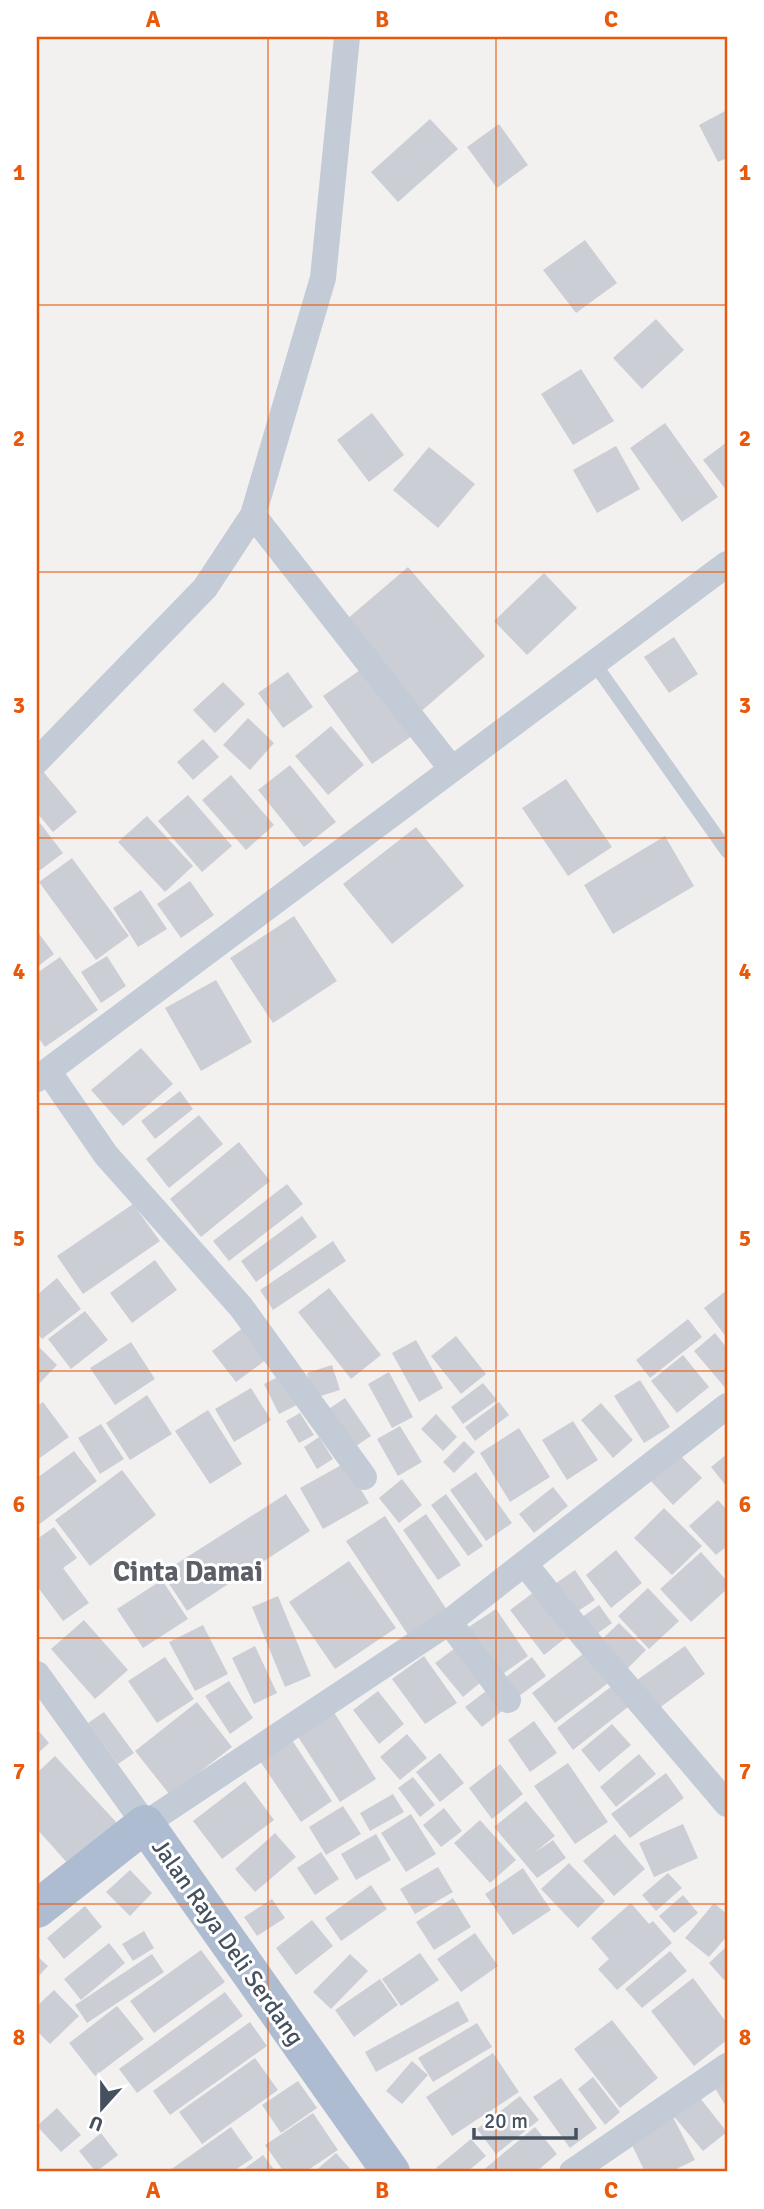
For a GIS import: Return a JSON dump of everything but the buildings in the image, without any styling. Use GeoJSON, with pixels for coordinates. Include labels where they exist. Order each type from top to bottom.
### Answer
{"type":"FeatureCollection","features":[{"type":"Feature","properties":{"kind":"main road","name":"Jalan Raya Deli Serdang"},"geometry":{"type":"LineString","coordinates":[[37,1909],[145,1824],[391,2172]]}},
{"type":"Feature","properties":{"kind":"street"},"geometry":{"type":"LineString","coordinates":[[37,761],[205,588],[253,515],[323,278],[347,37]]}},
{"type":"Feature","properties":{"kind":"street"},"geometry":{"type":"LineString","coordinates":[[253,515],[451,768]]}},
{"type":"Feature","properties":{"kind":"street"},"geometry":{"type":"LineString","coordinates":[[364,1477],[241,1307],[106,1155],[42,1075],[594,663],[722,578]]}},
{"type":"Feature","properties":{"kind":"street"},"geometry":{"type":"LineString","coordinates":[[37,1674],[145,1824],[449,1622],[727,1406]]}},
{"type":"Feature","properties":{"kind":"street"},"geometry":{"type":"LineString","coordinates":[[525,1564],[727,1804]]}},
{"type":"Feature","properties":{"kind":"street"},"geometry":{"type":"LineString","coordinates":[[449,1622],[508,1700]]}},
{"type":"Feature","properties":{"kind":"street"},"geometry":{"type":"LineString","coordinates":[[572,2172],[727,2066]]}},
{"type":"Feature","properties":{"kind":"lane"},"geometry":{"type":"LineString","coordinates":[[594,663],[727,851]]}},
{"type":"Feature","properties":{"kind":"district","name":"Cinta Damai"},"geometry":{"type":"Point","coordinates":[188,1571]}}]}
